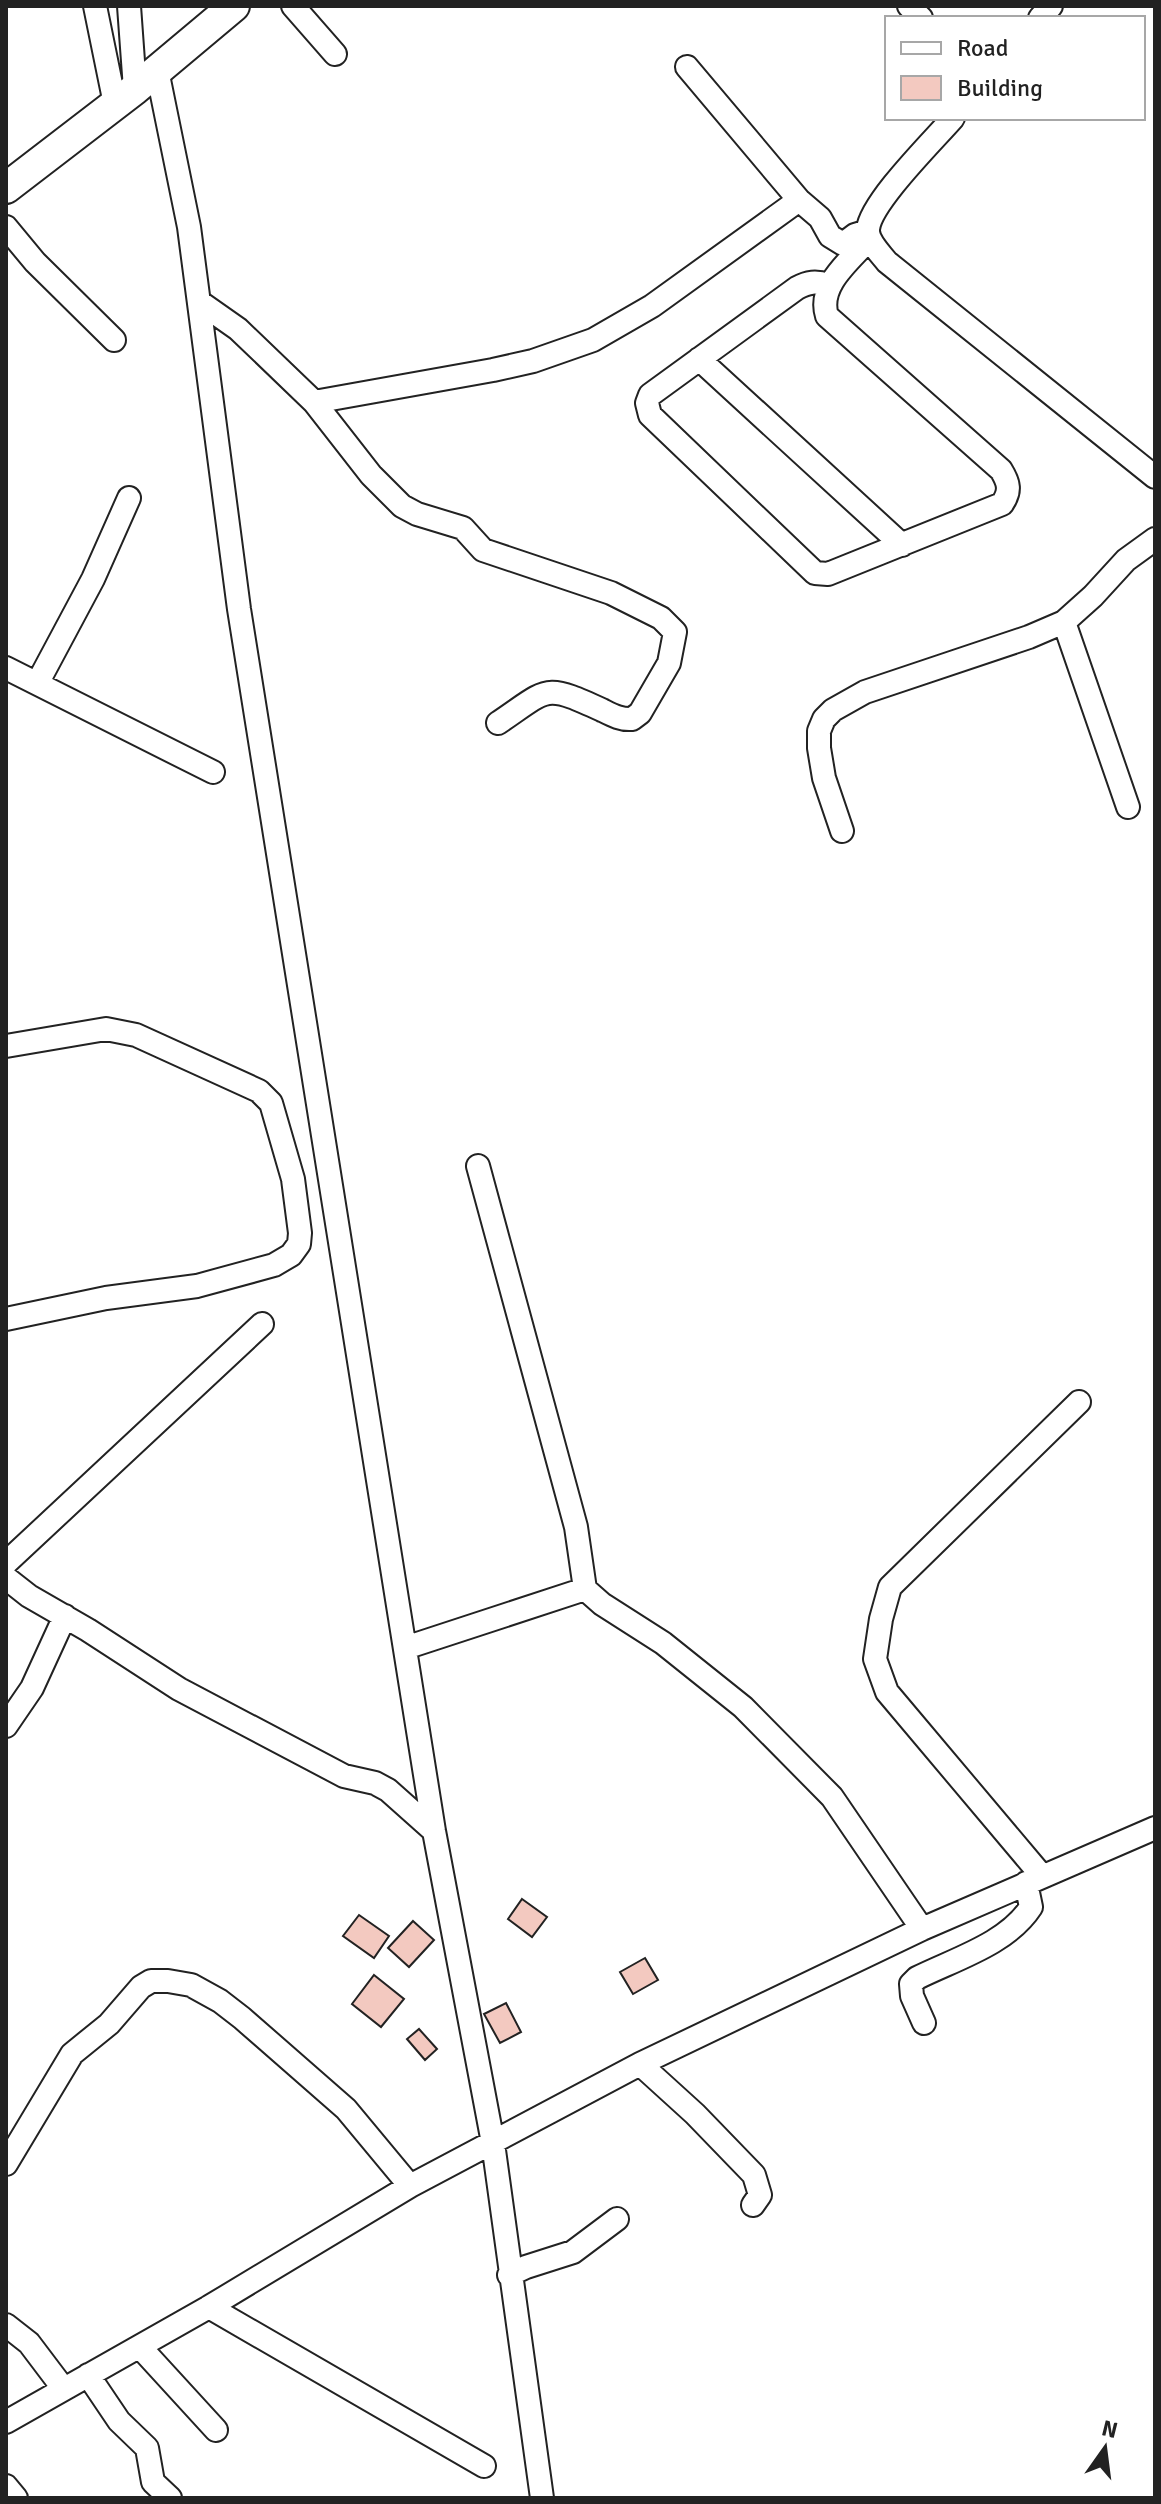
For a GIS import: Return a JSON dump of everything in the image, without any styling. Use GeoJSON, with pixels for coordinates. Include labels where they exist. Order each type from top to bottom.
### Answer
{"type":"FeatureCollection","features":[{"type":"Feature","properties":{"kind":"main road"},"geometry":{"type":"LineString","coordinates":[[6,188],[136,88],[234,6]]}},
{"type":"Feature","properties":{"kind":"street"},"geometry":{"type":"LineString","coordinates":[[95,6],[136,88],[189,227],[242,625],[434,1831],[493,2143],[542,2498]]}},
{"type":"Feature","properties":{"kind":"street"},"geometry":{"type":"LineString","coordinates":[[129,6],[136,88]]}},
{"type":"Feature","properties":{"kind":"street"},"geometry":{"type":"LineString","coordinates":[[293,6],[335,54]]}},
{"type":"Feature","properties":{"kind":"street"},"geometry":{"type":"LineString","coordinates":[[687,67],[799,200],[820,218],[830,236],[840,244],[869,235]]}},
{"type":"Feature","properties":{"kind":"street"},"geometry":{"type":"LineString","coordinates":[[828,285],[808,283],[797,288],[650,395],[647,403],[650,415],[815,573],[836,572],[1002,504],[1008,495],[1009,487],[1001,470],[827,316],[823,306],[828,285],[869,235],[880,202],[951,120]]}},
{"type":"Feature","properties":{"kind":"street"},"geometry":{"type":"LineString","coordinates":[[314,402],[493,370],[533,361],[593,340],[652,306],[799,200]]}},
{"type":"Feature","properties":{"kind":"street"},"geometry":{"type":"LineString","coordinates":[[6,227],[35,262],[114,340]]}},
{"type":"Feature","properties":{"kind":"street"},"geometry":{"type":"LineString","coordinates":[[869,235],[887,262],[1155,477]]}},
{"type":"Feature","properties":{"kind":"street"},"geometry":{"type":"LineString","coordinates":[[201,303],[238,329],[314,402],[371,475],[402,506],[417,514],[463,528],[483,550],[611,593],[661,618],[675,632],[669,663],[640,713],[632,719],[619,718],[556,691],[538,696],[498,723]]}},
{"type":"Feature","properties":{"kind":"street"},"geometry":{"type":"LineString","coordinates":[[699,359],[902,545]]}},
{"type":"Feature","properties":{"kind":"street"},"geometry":{"type":"LineString","coordinates":[[38,682],[93,579],[129,498]]}},
{"type":"Feature","properties":{"kind":"street"},"geometry":{"type":"LineString","coordinates":[[842,831],[824,778],[819,748],[819,731],[824,719],[833,710],[865,692],[1029,637],[1064,622],[1126,560],[1155,539]]}},
{"type":"Feature","properties":{"kind":"street"},"geometry":{"type":"LineString","coordinates":[[1064,622],[1128,807]]}},
{"type":"Feature","properties":{"kind":"street"},"geometry":{"type":"LineString","coordinates":[[6,668],[213,772]]}},
{"type":"Feature","properties":{"kind":"street"},"geometry":{"type":"LineString","coordinates":[[6,1046],[106,1029],[136,1035],[259,1091],[271,1103],[293,1179],[300,1233],[299,1244],[291,1255],[274,1265],[197,1286],[106,1298],[6,1319]]}},
{"type":"Feature","properties":{"kind":"street"},"geometry":{"type":"LineString","coordinates":[[478,1166],[576,1527],[585,1589],[602,1604],[663,1643],[754,1718],[832,1797],[922,1929]]}},
{"type":"Feature","properties":{"kind":"street"},"geometry":{"type":"LineString","coordinates":[[6,1563],[262,1324]]}},
{"type":"Feature","properties":{"kind":"street"},"geometry":{"type":"LineString","coordinates":[[924,2023],[912,1996],[911,1984],[917,1978],[1006,1933],[1023,1920],[1031,1907],[1034,1880],[887,1692],[875,1659],[881,1619],[890,1587],[1079,1402]]}},
{"type":"Feature","properties":{"kind":"street"},"geometry":{"type":"LineString","coordinates":[[6,1578],[29,1596],[179,1689],[344,1776],[375,1783],[388,1790],[434,1831]]}},
{"type":"Feature","properties":{"kind":"street"},"geometry":{"type":"LineString","coordinates":[[405,1648],[585,1589]]}},
{"type":"Feature","properties":{"kind":"street"},"geometry":{"type":"LineString","coordinates":[[6,1726],[32,1688],[65,1616]]}},
{"type":"Feature","properties":{"kind":"street"},"geometry":{"type":"LineString","coordinates":[[6,2422],[209,2307],[410,2186],[640,2064],[922,1929],[1155,1828]]}},
{"type":"Feature","properties":{"kind":"street"},"geometry":{"type":"LineString","coordinates":[[6,2164],[72,2054],[109,2024],[141,1987],[151,1981],[168,1981],[191,1985],[242,2018],[346,2109],[410,2186]]}},
{"type":"Feature","properties":{"kind":"street"},"geometry":{"type":"LineString","coordinates":[[640,2064],[695,2114],[754,2175],[760,2195],[753,2205]]}},
{"type":"Feature","properties":{"kind":"street"},"geometry":{"type":"LineString","coordinates":[[509,2275],[573,2252],[617,2219]]}},
{"type":"Feature","properties":{"kind":"street"},"geometry":{"type":"LineString","coordinates":[[209,2307],[484,2466]]}},
{"type":"Feature","properties":{"kind":"street"},"geometry":{"type":"LineString","coordinates":[[6,2325],[29,2343],[63,2388]]}},
{"type":"Feature","properties":{"kind":"street"},"geometry":{"type":"LineString","coordinates":[[140,2347],[216,2430]]}},
{"type":"Feature","properties":{"kind":"street"},"geometry":{"type":"LineString","coordinates":[[88,2375],[119,2421],[144,2444],[153,2482],[170,2498]]}},
{"type":"Feature","properties":{"kind":"street"},"geometry":{"type":"LineString","coordinates":[[6,2486],[16,2498]]}},
{"type":"Feature","properties":{"kind":"building"},"geometry":{"type":"Polygon","coordinates":[[[522,1899],[547,1917],[532,1937],[508,1919],[522,1899]]]}},
{"type":"Feature","properties":{"kind":"building"},"geometry":{"type":"Polygon","coordinates":[[[359,1915],[389,1936],[374,1958],[343,1936],[359,1915]]]}},
{"type":"Feature","properties":{"kind":"building"},"geometry":{"type":"Polygon","coordinates":[[[413,1921],[434,1940],[409,1967],[388,1948],[413,1921]]]}},
{"type":"Feature","properties":{"kind":"building"},"geometry":{"type":"Polygon","coordinates":[[[645,1958],[658,1980],[633,1994],[620,1972],[645,1958]]]}},
{"type":"Feature","properties":{"kind":"building"},"geometry":{"type":"Polygon","coordinates":[[[374,1975],[404,1999],[381,2027],[352,2004],[374,1975]]]}},
{"type":"Feature","properties":{"kind":"building"},"geometry":{"type":"Polygon","coordinates":[[[506,2003],[521,2032],[500,2043],[484,2014],[506,2003]]]}},
{"type":"Feature","properties":{"kind":"building"},"geometry":{"type":"Polygon","coordinates":[[[419,2029],[437,2049],[425,2060],[407,2039],[419,2029]]]}}]}
